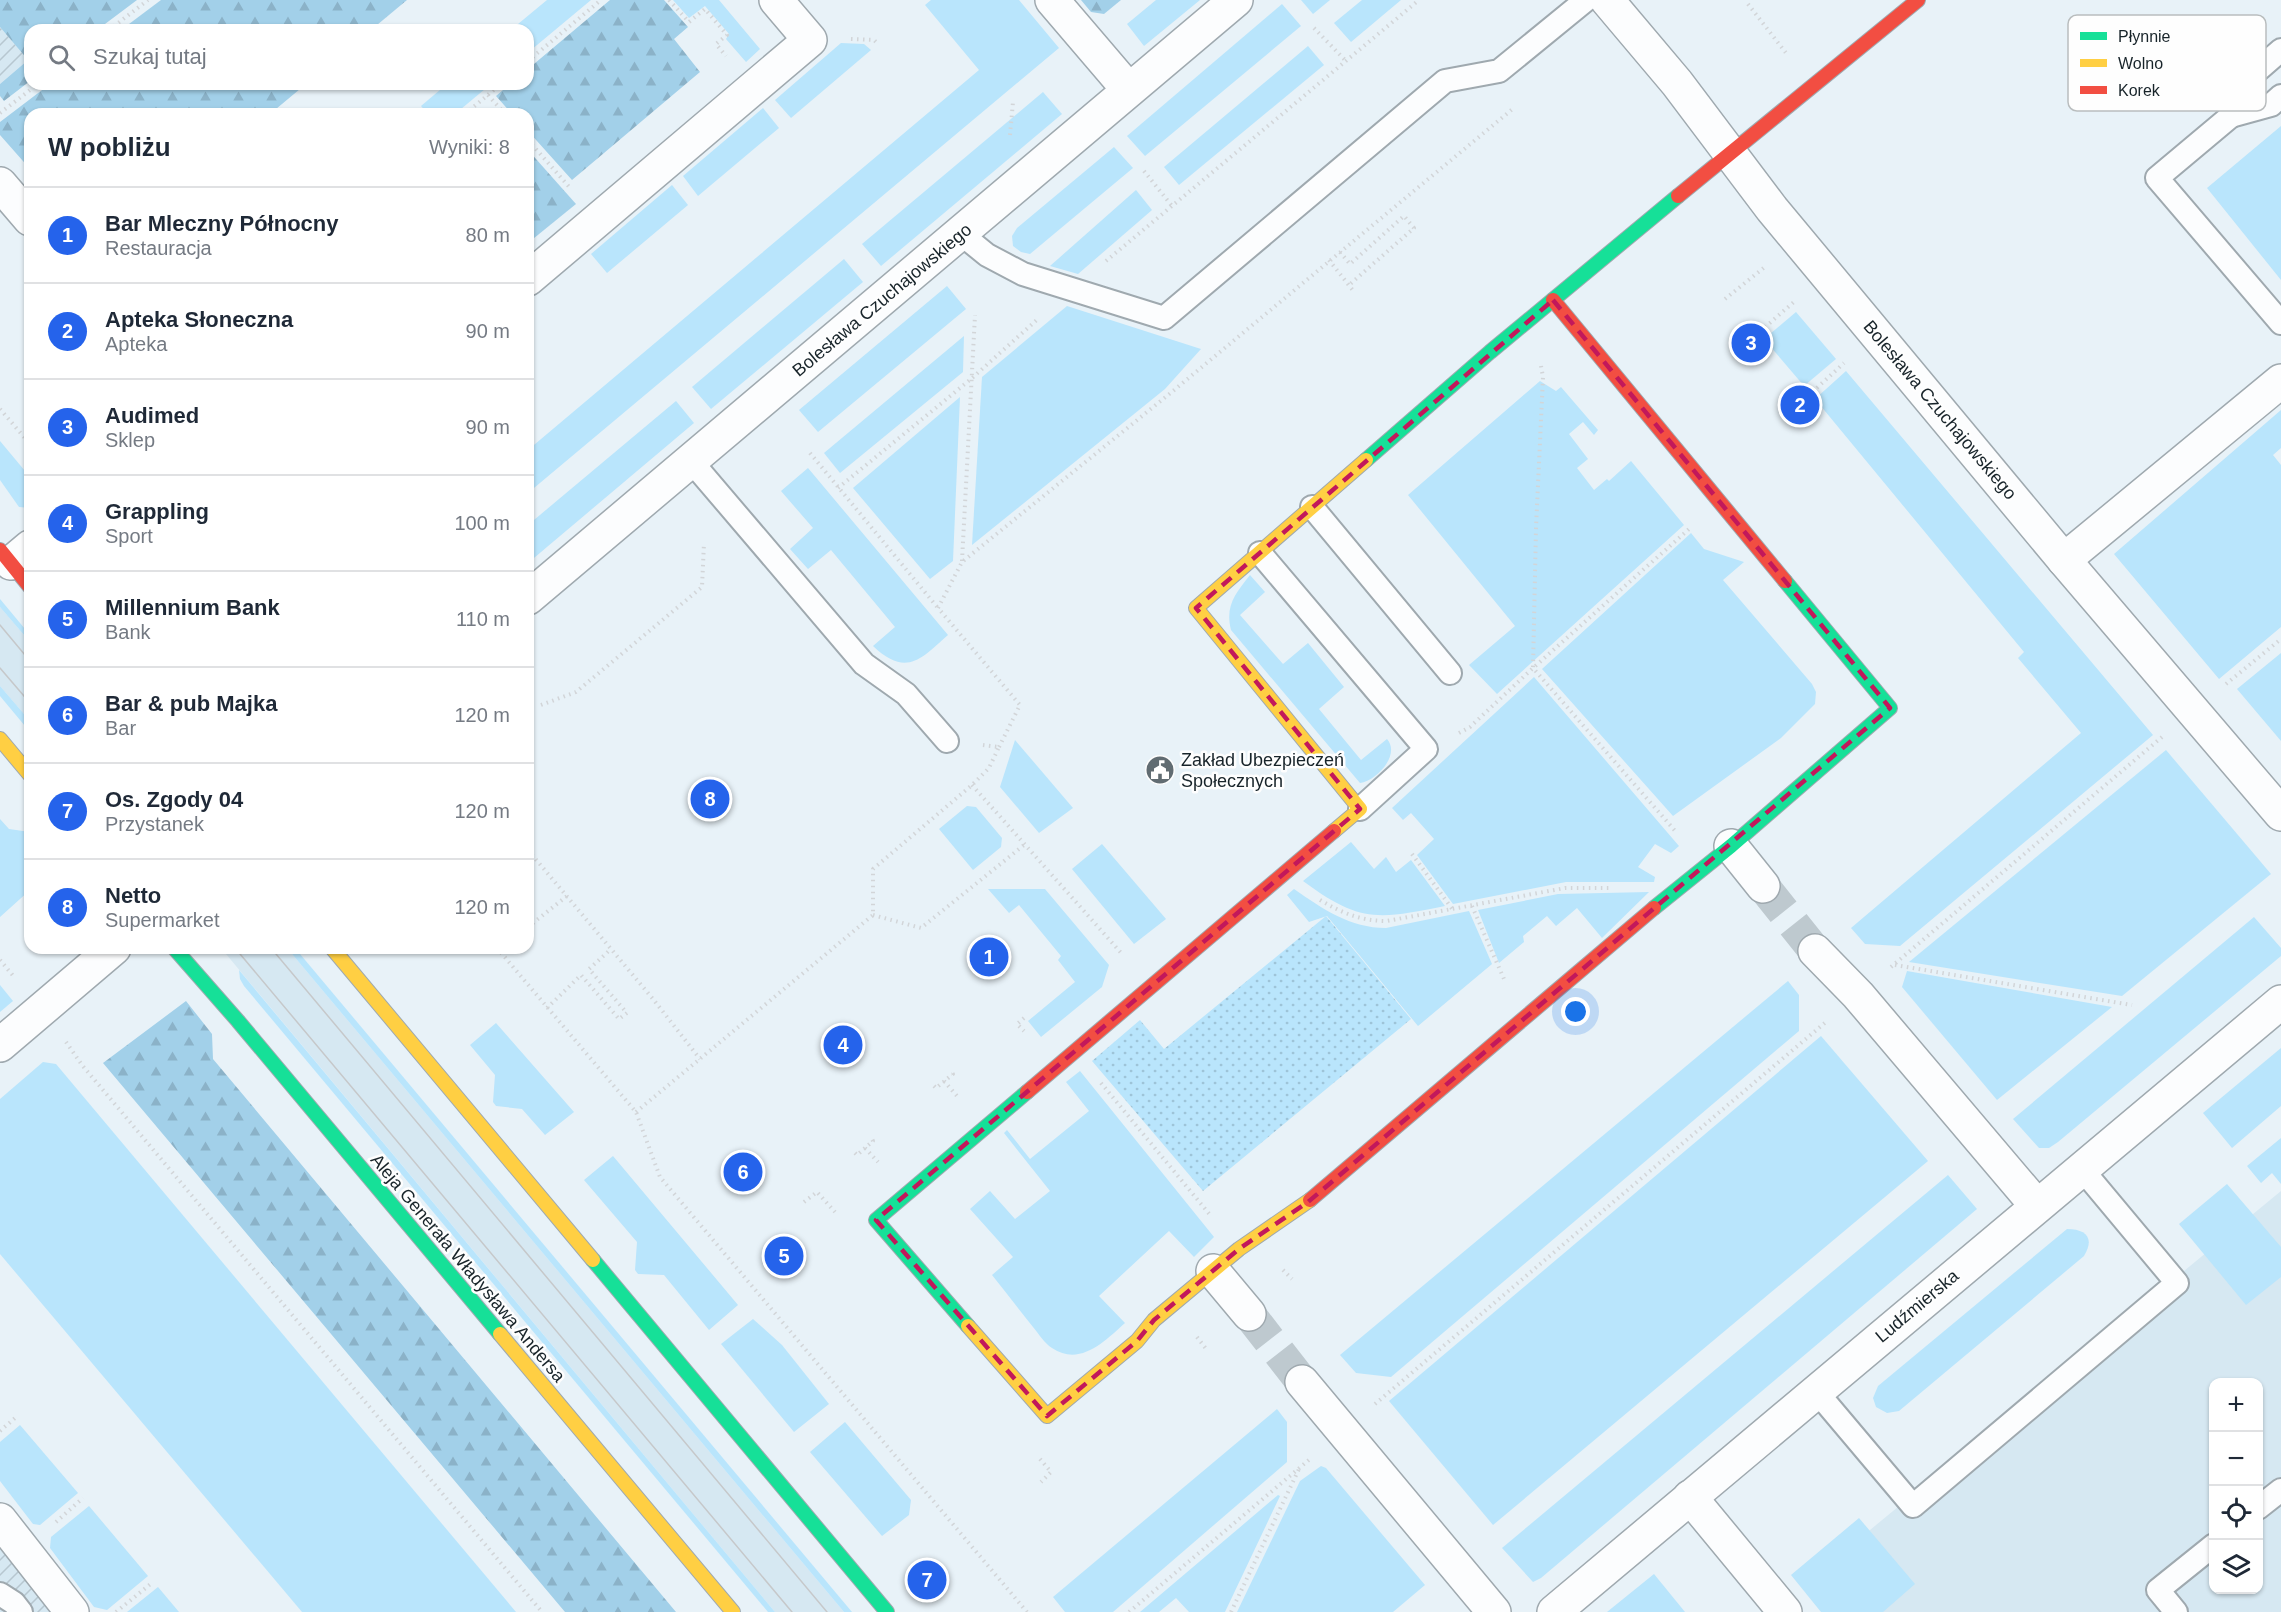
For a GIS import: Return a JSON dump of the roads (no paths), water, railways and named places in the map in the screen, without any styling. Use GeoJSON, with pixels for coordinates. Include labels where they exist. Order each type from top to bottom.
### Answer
{"type":"FeatureCollection","features":[{"type":"Feature","properties":{"kind":"street"},"geometry":{"type":"LineString","coordinates":[[534,274],[810,40],[776,0]]}},
{"type":"Feature","properties":{"kind":"street"},"geometry":{"type":"LineString","coordinates":[[1052,0],[1128,89]]}},
{"type":"Feature","properties":{"kind":"street","name":"Bolesława Czuchajowskiego"},"geometry":{"type":"LineString","coordinates":[[534,593],[1236,0]]}},
{"type":"Feature","properties":{"kind":"street","name":"Bolesława Czuchajowskiego"},"geometry":{"type":"LineString","coordinates":[[1607,0],[1677,83],[1772,209],[2064,560],[2281,814]]}},
{"type":"Feature","properties":{"kind":"street"},"geometry":{"type":"LineString","coordinates":[[1553,300],[1890,708],[1731,846],[1689,878],[1308,1202],[1239,1249],[1154,1320],[1137,1341],[1047,1416],[876,1220],[1360,809],[1196,608],[1553,300],[1918,0]]}},
{"type":"Feature","properties":{"kind":"street"},"geometry":{"type":"LineString","coordinates":[[0,184],[24,212]]}},
{"type":"Feature","properties":{"kind":"street"},"geometry":{"type":"LineString","coordinates":[[2064,560],[2281,381]]}},
{"type":"Feature","properties":{"kind":"street"},"geometry":{"type":"LineString","coordinates":[[0,739],[24,768]]}},
{"type":"Feature","properties":{"kind":"street"},"geometry":{"type":"LineString","coordinates":[[1731,846],[1763,886]]}},
{"type":"Feature","properties":{"kind":"street"},"geometry":{"type":"LineString","coordinates":[[1815,951],[1858,995],[2037,1206]]}},
{"type":"Feature","properties":{"kind":"street"},"geometry":{"type":"LineString","coordinates":[[0,1045],[107,954]]}},
{"type":"Feature","properties":{"kind":"street","name":"Aleja Generała Władysława Andersa"},"geometry":{"type":"LineString","coordinates":[[179,954],[733,1612]]}},
{"type":"Feature","properties":{"kind":"street"},"geometry":{"type":"LineString","coordinates":[[337,954],[887,1612]]}},
{"type":"Feature","properties":{"kind":"street","name":"Ludźmierska"},"geometry":{"type":"LineString","coordinates":[[1554,1612],[2281,1002]]}},
{"type":"Feature","properties":{"kind":"street"},"geometry":{"type":"LineString","coordinates":[[1213,1271],[1249,1314]]}},
{"type":"Feature","properties":{"kind":"street"},"geometry":{"type":"LineString","coordinates":[[1302,1382],[1494,1612]]}},
{"type":"Feature","properties":{"kind":"street"},"geometry":{"type":"LineString","coordinates":[[1690,1497],[1785,1612]]}},
{"type":"Feature","properties":{"kind":"street"},"geometry":{"type":"LineString","coordinates":[[0,1520],[72,1612]]}},
{"type":"Feature","properties":{"kind":"lane"},"geometry":{"type":"LineString","coordinates":[[960,233],[987,255],[1023,274],[1164,318],[1445,81],[1499,71],[1586,0]]}},
{"type":"Feature","properties":{"kind":"lane"},"geometry":{"type":"LineString","coordinates":[[2266,63],[2281,50]]}},
{"type":"Feature","properties":{"kind":"lane"},"geometry":{"type":"LineString","coordinates":[[2266,106],[2281,96]]}},
{"type":"Feature","properties":{"kind":"lane"},"geometry":{"type":"LineString","coordinates":[[2231,116],[2233,111]]}},
{"type":"Feature","properties":{"kind":"lane"},"geometry":{"type":"LineString","coordinates":[[2249,111],[2231,116],[2157,178],[2281,323]]}},
{"type":"Feature","properties":{"kind":"lane"},"geometry":{"type":"LineString","coordinates":[[691,462],[864,664],[906,694],[947,741]]}},
{"type":"Feature","properties":{"kind":"lane"},"geometry":{"type":"LineString","coordinates":[[1312,507],[1450,673]]}},
{"type":"Feature","properties":{"kind":"lane"},"geometry":{"type":"LineString","coordinates":[[1260,553],[1426,749],[1360,809]]}},
{"type":"Feature","properties":{"kind":"lane"},"geometry":{"type":"LineString","coordinates":[[1816,1390],[1913,1506],[1941,1483],[2178,1282],[2081,1168]]}},
{"type":"Feature","properties":{"kind":"lane"},"geometry":{"type":"LineString","coordinates":[[2263,1505],[2281,1490]]}},
{"type":"Feature","properties":{"kind":"lane"},"geometry":{"type":"LineString","coordinates":[[2176,1612],[2158,1590],[2209,1549]]}},
{"type":"Feature","properties":{"kind":"lane"},"geometry":{"type":"LineString","coordinates":[[0,1594],[14,1603],[21,1612]]}},
{"type":"Feature","properties":{"kind":"tunnel"},"geometry":{"type":"LineString","coordinates":[[1763,886],[1815,951]]}},
{"type":"Feature","properties":{"kind":"tunnel"},"geometry":{"type":"LineString","coordinates":[[1249,1314],[1302,1382]]}},
{"type":"Feature","properties":{"kind":"tram line"},"geometry":{"type":"LineString","coordinates":[[0,625],[24,654]]}},
{"type":"Feature","properties":{"kind":"tram line"},"geometry":{"type":"LineString","coordinates":[[0,668],[24,696]]}},
{"type":"Feature","properties":{"kind":"tram line"},"geometry":{"type":"LineString","coordinates":[[240,954],[792,1612]]}},
{"type":"Feature","properties":{"kind":"tram line"},"geometry":{"type":"LineString","coordinates":[[276,954],[827,1612]]}},
{"type":"Feature","properties":{"kind":"place","name":"Audimed"},"geometry":{"type":"Point","coordinates":[1751,343]}},
{"type":"Feature","properties":{"kind":"place","name":"Apteka Słoneczna"},"geometry":{"type":"Point","coordinates":[1800,405]}},
{"type":"Feature","properties":{"kind":"place","name":"Zakład Ubezpieczeń Społecznych"},"geometry":{"type":"Point","coordinates":[1160,770]}},
{"type":"Feature","properties":{"kind":"place","name":"Netto"},"geometry":{"type":"Point","coordinates":[710,799]}},
{"type":"Feature","properties":{"kind":"place","name":"Bar Mleczny Północny"},"geometry":{"type":"Point","coordinates":[989,957]}},
{"type":"Feature","properties":{"kind":"place","name":"Grappling"},"geometry":{"type":"Point","coordinates":[843,1045]}},
{"type":"Feature","properties":{"kind":"place","name":"Bar & pub Majka"},"geometry":{"type":"Point","coordinates":[743,1172]}},
{"type":"Feature","properties":{"kind":"place","name":"Millennium Bank"},"geometry":{"type":"Point","coordinates":[784,1256]}},
{"type":"Feature","properties":{"kind":"place","name":"Os. Zgody 04"},"geometry":{"type":"Point","coordinates":[927,1580]}}]}
